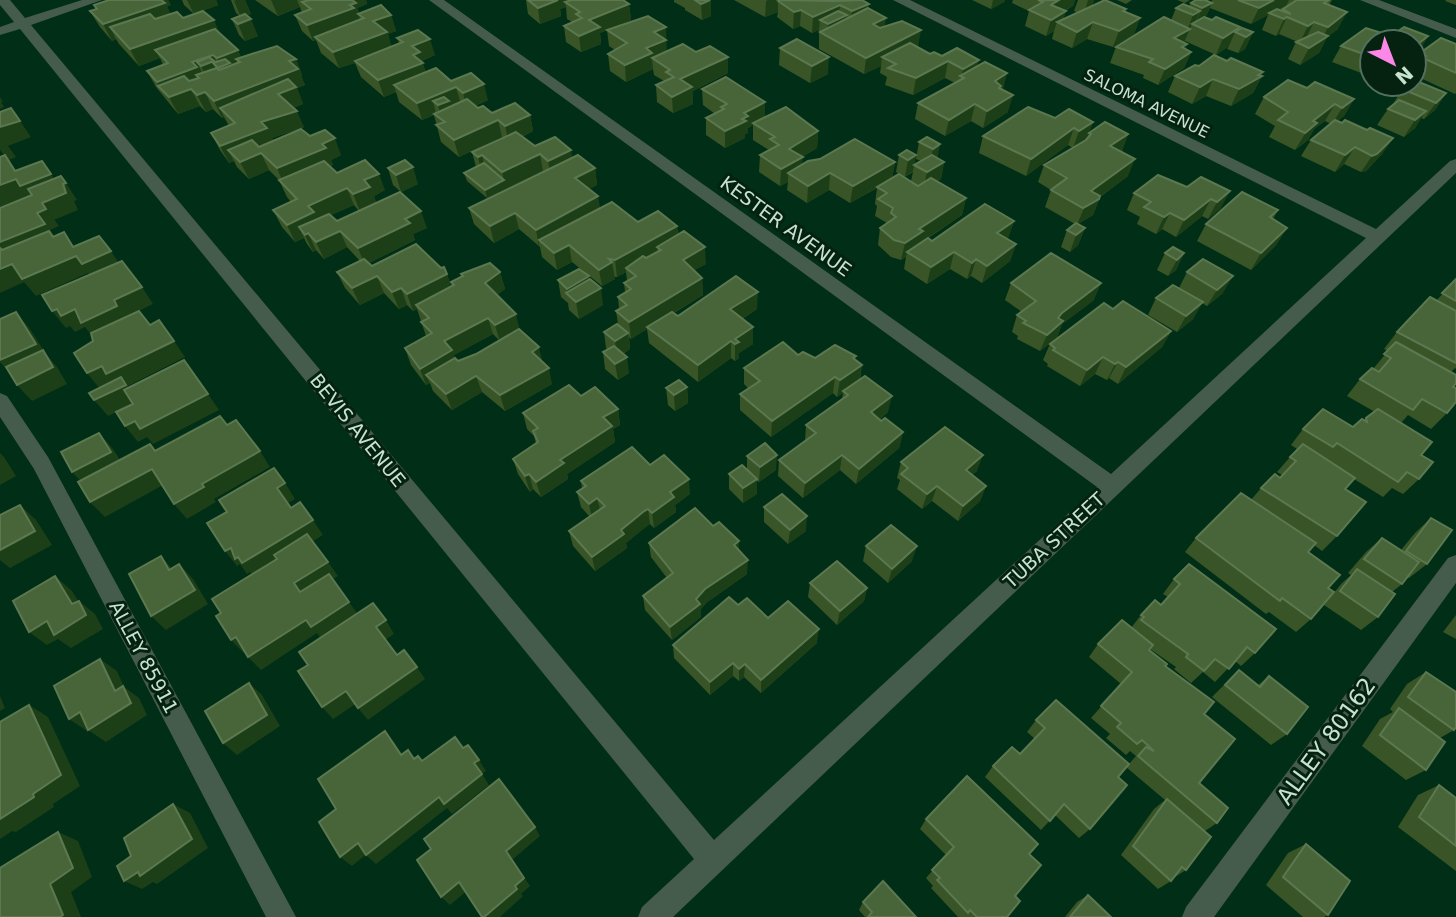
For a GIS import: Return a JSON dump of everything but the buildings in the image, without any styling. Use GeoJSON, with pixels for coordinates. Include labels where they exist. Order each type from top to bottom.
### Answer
{"type":"FeatureCollection","features":[{"type":"Feature","properties":{"kind":"street","name":"BEVIS AVENUE"},"geometry":{"type":"LineString","coordinates":[[3,0],[713,860]]}},
{"type":"Feature","properties":{"kind":"street"},"geometry":{"type":"LineString","coordinates":[[0,31],[96,0]]}},
{"type":"Feature","properties":{"kind":"street","name":"KESTER AVENUE"},"geometry":{"type":"LineString","coordinates":[[436,0],[1112,486]]}},
{"type":"Feature","properties":{"kind":"street","name":"SALOMA AVENUE"},"geometry":{"type":"LineString","coordinates":[[900,0],[1378,237]]}},
{"type":"Feature","properties":{"kind":"street"},"geometry":{"type":"LineString","coordinates":[[1367,0],[1456,34]]}},
{"type":"Feature","properties":{"kind":"street","name":"TUBA STREET"},"geometry":{"type":"LineString","coordinates":[[652,917],[1456,164]]}},
{"type":"Feature","properties":{"kind":"street","name":"ALLEY 85911"},"geometry":{"type":"LineString","coordinates":[[0,401],[41,463],[282,917]]}},
{"type":"Feature","properties":{"kind":"street","name":"ALLEY 80162"},"geometry":{"type":"LineString","coordinates":[[1196,917],[1456,565]]}}]}
